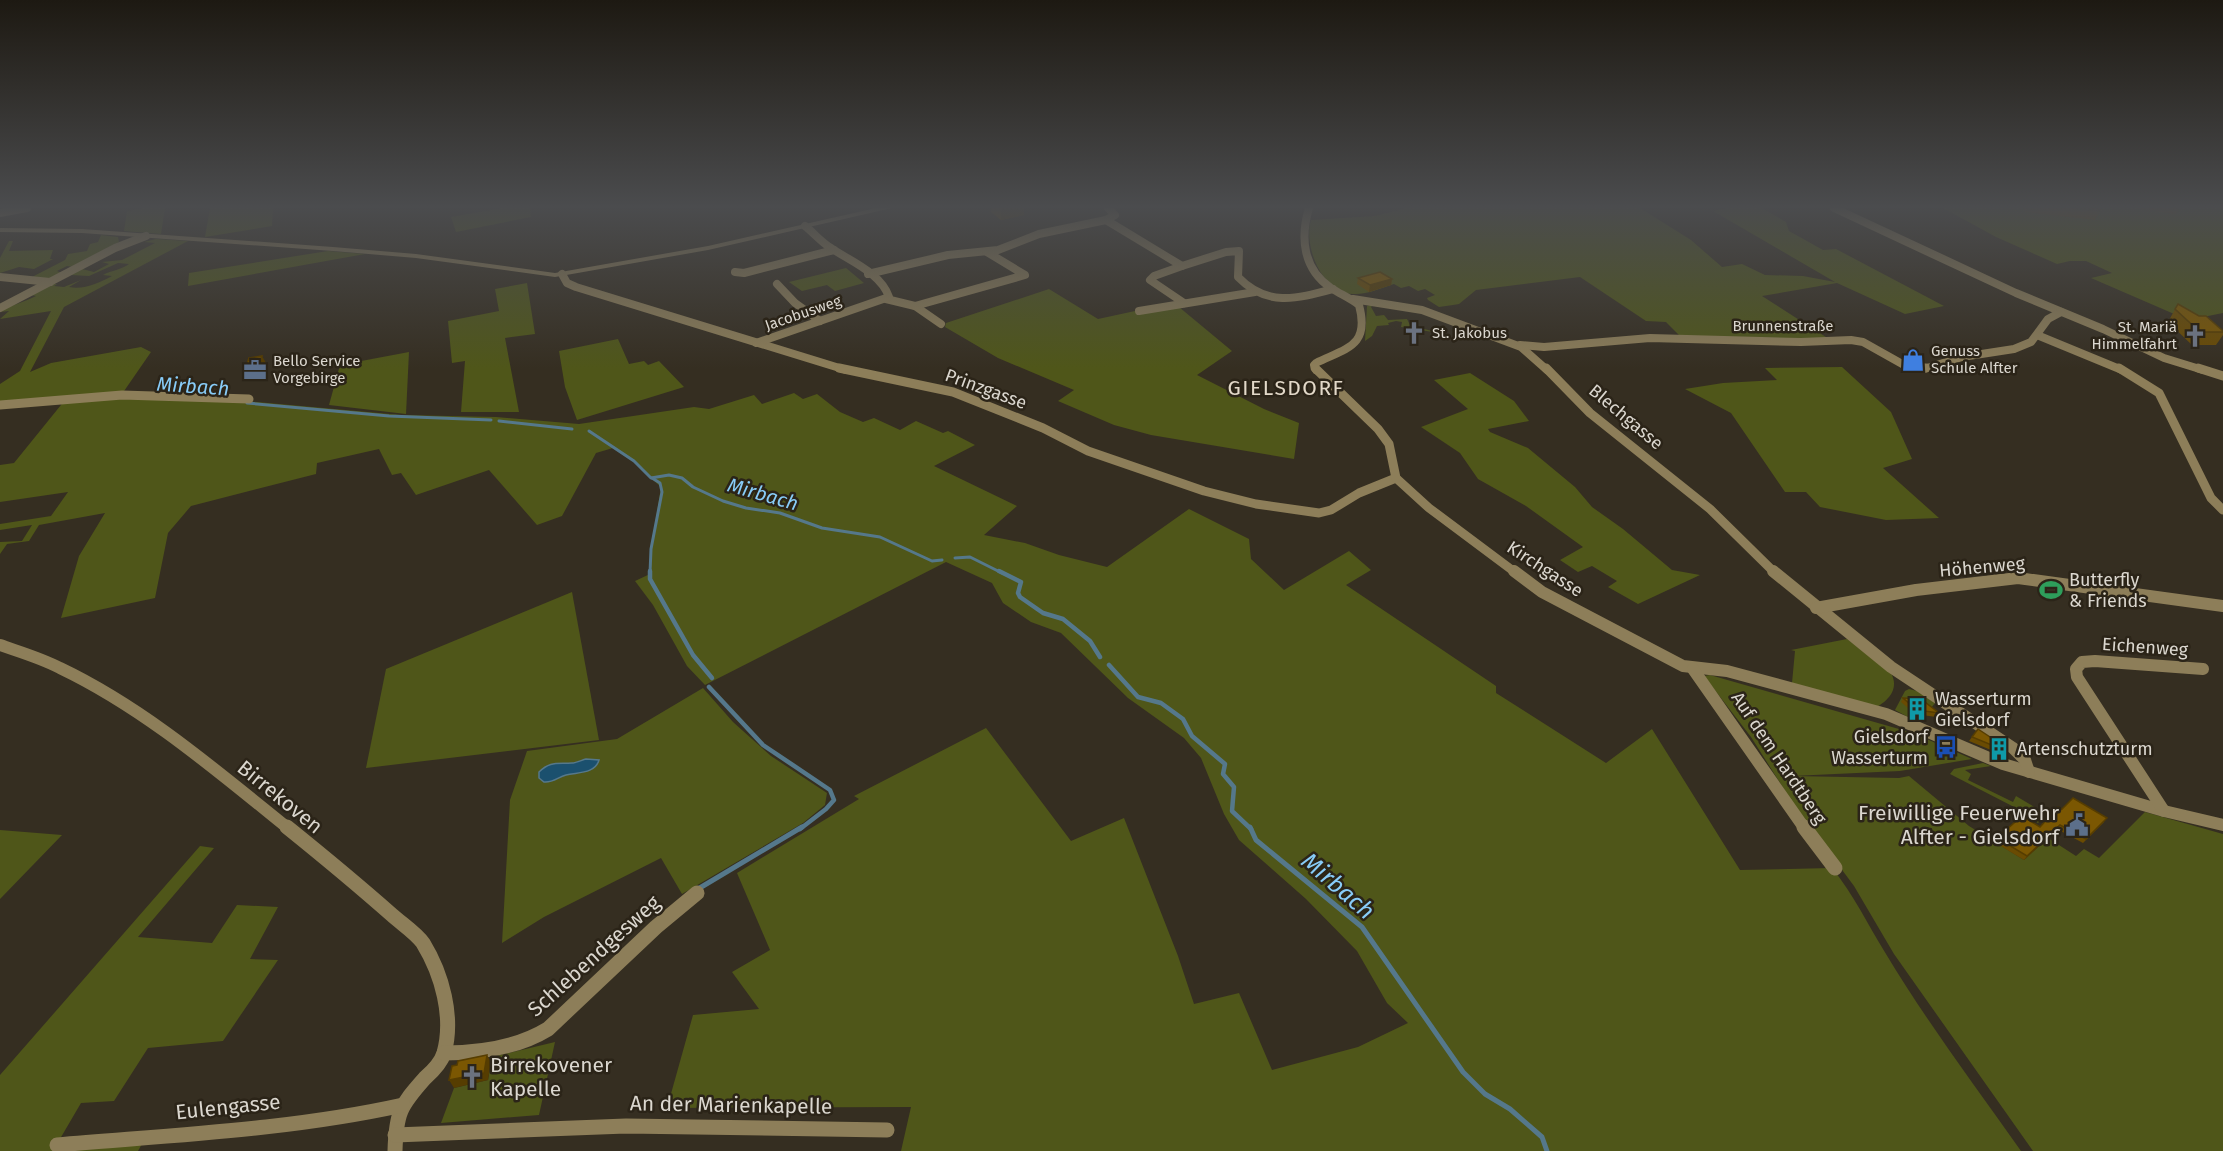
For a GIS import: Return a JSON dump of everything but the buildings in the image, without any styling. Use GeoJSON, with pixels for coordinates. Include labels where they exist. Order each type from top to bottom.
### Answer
{"type":"FeatureCollection","features":[{"type":"Feature","properties":{"kind":"street"},"geometry":{"type":"LineString","coordinates":[[0,308],[89,262]]}},
{"type":"Feature","properties":{"kind":"street"},"geometry":{"type":"LineString","coordinates":[[447,262],[538,274],[562,274],[630,262]]}},
{"type":"Feature","properties":{"kind":"street"},"geometry":{"type":"LineString","coordinates":[[735,272],[744,273],[788,262]]}},
{"type":"Feature","properties":{"kind":"street"},"geometry":{"type":"LineString","coordinates":[[854,262],[888,291],[886,299],[915,306],[941,324]]}},
{"type":"Feature","properties":{"kind":"street"},"geometry":{"type":"LineString","coordinates":[[868,274],[920,262]]}},
{"type":"Feature","properties":{"kind":"street"},"geometry":{"type":"LineString","coordinates":[[915,306],[1025,274],[1004,262]]}},
{"type":"Feature","properties":{"kind":"street"},"geometry":{"type":"LineString","coordinates":[[1175,262],[1182,266]]}},
{"type":"Feature","properties":{"kind":"street"},"geometry":{"type":"LineString","coordinates":[[1184,303],[1150,280],[1154,276],[1200,262]]}},
{"type":"Feature","properties":{"kind":"street"},"geometry":{"type":"LineString","coordinates":[[1239,262],[1238,277],[1264,297],[1279,300],[1333,289]]}},
{"type":"Feature","properties":{"kind":"street"},"geometry":{"type":"LineString","coordinates":[[1308,262],[1319,279],[1361,308],[1361,339],[1350,348],[1316,363],[1314,368],[1334,390],[1381,433],[1391,451],[1396,478]]}},
{"type":"Feature","properties":{"kind":"street"},"geometry":{"type":"LineString","coordinates":[[1951,262],[2061,312],[2103,328],[2178,364],[2223,376]]}},
{"type":"Feature","properties":{"kind":"street","name":"Prinzgasse"},"geometry":{"type":"LineString","coordinates":[[562,274],[567,283],[576,287],[755,344],[837,368],[953,392],[1043,428],[1088,450],[1204,492],[1240,501],[1319,513],[1331,510],[1359,493],[1396,478]]}},
{"type":"Feature","properties":{"kind":"street"},"geometry":{"type":"LineString","coordinates":[[0,277],[51,282]]}},
{"type":"Feature","properties":{"kind":"street"},"geometry":{"type":"LineString","coordinates":[[777,284],[795,303],[820,321]]}},
{"type":"Feature","properties":{"kind":"street"},"geometry":{"type":"LineString","coordinates":[[1139,311],[1255,292]]}},
{"type":"Feature","properties":{"kind":"street","name":"Jacobusweg"},"geometry":{"type":"LineString","coordinates":[[755,344],[886,299]]}},
{"type":"Feature","properties":{"kind":"street","name":"Blechgasse"},"geometry":{"type":"LineString","coordinates":[[1350,299],[1417,309],[1517,344],[1560,380],[1596,418],[1710,509],[1776,574],[1816,608],[1906,678],[2013,748],[2025,760],[2029,772]]}},
{"type":"Feature","properties":{"kind":"street","name":"Brunnenstraße"},"geometry":{"type":"LineString","coordinates":[[1517,344],[1544,347],[1596,341],[1661,338],[1802,342],[1851,340],[1863,342],[1904,365],[1924,369],[1962,357],[2014,349],[2031,342],[2048,320],[2061,312]]}},
{"type":"Feature","properties":{"kind":"street"},"geometry":{"type":"LineString","coordinates":[[2037,335],[2064,345],[2147,384],[2159,393],[2211,498],[2223,510]]}},
{"type":"Feature","properties":{"kind":"street"},"geometry":{"type":"LineString","coordinates":[[0,405],[122,395],[249,399]]}},
{"type":"Feature","properties":{"kind":"street","name":"Kirchgasse"},"geometry":{"type":"LineString","coordinates":[[1396,478],[1430,508],[1542,592],[1644,647],[1693,669],[1727,671],[1886,714],[1984,758],[2164,811],[2223,825]]}},
{"type":"Feature","properties":{"kind":"street","name":"Höhenweg"},"geometry":{"type":"LineString","coordinates":[[1816,608],[1916,590],[2018,579],[2052,581],[2223,606]]}},
{"type":"Feature","properties":{"kind":"street","name":"Birrekoven"},"geometry":{"type":"LineString","coordinates":[[0,645],[59,667],[124,703],[226,778],[416,933],[433,961],[444,990],[447,1025],[444,1053]]}},
{"type":"Feature","properties":{"kind":"street","name":"Eichenweg"},"geometry":{"type":"LineString","coordinates":[[2164,811],[2077,677],[2076,669],[2082,662],[2095,661],[2203,669]]}},
{"type":"Feature","properties":{"kind":"street","name":"Auf dem Hardtberg"},"geometry":{"type":"LineString","coordinates":[[1693,669],[1747,741],[1789,809],[1835,868]]}},
{"type":"Feature","properties":{"kind":"street","name":"Schlebendgesweg"},"geometry":{"type":"LineString","coordinates":[[444,1053],[486,1050],[529,1039],[546,1030],[667,915],[697,893]]}},
{"type":"Feature","properties":{"kind":"street"},"geometry":{"type":"LineString","coordinates":[[394,1143],[396,1121],[408,1097],[433,1072],[444,1053]]}},
{"type":"Feature","properties":{"kind":"street","name":"Eulengasse"},"geometry":{"type":"LineString","coordinates":[[57,1145],[246,1129],[403,1106]]}},
{"type":"Feature","properties":{"kind":"street","name":"An der Marienkapelle"},"geometry":{"type":"LineString","coordinates":[[394,1143],[626,1126],[887,1130]]}},
{"type":"Feature","properties":{"kind":"green space"},"geometry":{"type":"Polygon","coordinates":[[[0,262],[48,262],[34,269],[19,267],[0,273],[0,262]]]}},
{"type":"Feature","properties":{"kind":"green space"},"geometry":{"type":"Polygon","coordinates":[[[62,262],[83,262],[57,271],[62,273],[50,279],[32,277],[62,262]]]}},
{"type":"Feature","properties":{"kind":"green space"},"geometry":{"type":"Polygon","coordinates":[[[102,262],[149,262],[64,307],[30,372],[51,363],[141,347],[151,352],[122,394],[0,404],[0,384],[20,371],[51,311],[0,319],[9,311],[0,312],[36,296],[31,295],[54,284],[57,284],[54,286],[64,287],[81,280],[69,287],[80,288],[102,281],[112,276],[103,275],[129,264],[118,263],[89,276],[71,275],[82,269],[94,272],[109,264],[102,262]]]}},
{"type":"Feature","properties":{"kind":"green space"},"geometry":{"type":"Polygon","coordinates":[[[260,262],[322,262],[188,286],[189,273],[260,262]]]}},
{"type":"Feature","properties":{"kind":"green space"},"geometry":{"type":"Polygon","coordinates":[[[1315,262],[1716,262],[1722,267],[1742,264],[1765,275],[1803,276],[1835,282],[1800,262],[1860,262],[1944,306],[1905,314],[1837,283],[1762,296],[1829,339],[1680,336],[1666,322],[1646,321],[1580,277],[1476,290],[1459,304],[1439,307],[1427,298],[1435,295],[1425,289],[1418,291],[1409,286],[1401,288],[1394,284],[1358,294],[1342,292],[1332,286],[1315,262]]]}},
{"type":"Feature","properties":{"kind":"green space"},"geometry":{"type":"Polygon","coordinates":[[[2088,262],[2223,262],[2223,313],[2188,320],[2091,278],[2112,273],[2088,262]]]}},
{"type":"Feature","properties":{"kind":"green space"},"geometry":{"type":"Polygon","coordinates":[[[846,268],[864,283],[835,291],[827,285],[802,291],[789,282],[846,268]]]}},
{"type":"Feature","properties":{"kind":"green space"},"geometry":{"type":"Polygon","coordinates":[[[527,283],[535,334],[505,338],[519,412],[461,412],[465,361],[452,363],[448,321],[499,311],[495,289],[527,283]]]}},
{"type":"Feature","properties":{"kind":"green space"},"geometry":{"type":"Polygon","coordinates":[[[1049,289],[1098,319],[1135,311],[1137,313],[1179,307],[1232,351],[1197,375],[1264,409],[1299,423],[1294,459],[1151,435],[1114,425],[1058,401],[1074,390],[998,358],[945,327],[946,323],[1049,289]]]}},
{"type":"Feature","properties":{"kind":"green space"},"geometry":{"type":"Polygon","coordinates":[[[1374,304],[1371,307],[1376,316],[1384,315],[1388,320],[1407,319],[1410,325],[1439,333],[1401,327],[1402,322],[1396,321],[1388,323],[1389,325],[1377,326],[1372,336],[1365,341],[1367,306],[1374,304]]]}},
{"type":"Feature","properties":{"kind":"green space"},"geometry":{"type":"Polygon","coordinates":[[[618,339],[629,364],[644,361],[648,365],[659,361],[684,387],[577,420],[565,387],[559,351],[618,339]]]}},
{"type":"Feature","properties":{"kind":"green space"},"geometry":{"type":"Polygon","coordinates":[[[409,352],[406,414],[329,405],[340,365],[409,352]]]}},
{"type":"Feature","properties":{"kind":"green space"},"geometry":{"type":"Polygon","coordinates":[[[1842,367],[1891,412],[1912,459],[1883,468],[1939,518],[1886,520],[1820,507],[1806,492],[1785,492],[1731,413],[1685,389],[1723,383],[1777,380],[1765,368],[1842,367]]]}},
{"type":"Feature","properties":{"kind":"green space"},"geometry":{"type":"Polygon","coordinates":[[[1470,373],[1514,401],[1529,421],[1488,429],[1490,432],[1528,448],[1575,487],[1592,507],[1623,529],[1672,570],[1700,575],[1638,604],[1608,587],[1617,581],[1592,566],[1578,572],[1560,560],[1583,547],[1526,506],[1478,479],[1460,453],[1421,427],[1468,409],[1434,380],[1470,373]]]}},
{"type":"Feature","properties":{"kind":"green space"},"geometry":{"type":"Polygon","coordinates":[[[794,393],[803,399],[817,394],[840,412],[863,422],[874,418],[900,430],[916,421],[943,433],[948,431],[975,445],[934,466],[1017,506],[984,535],[1025,543],[1059,555],[1107,567],[1189,509],[1249,539],[1251,559],[1284,590],[1349,551],[1371,570],[1346,585],[1496,686],[1496,693],[1606,763],[1652,729],[1740,870],[1832,868],[1854,899],[1918,1004],[2021,1151],[901,1151],[911,1107],[667,1108],[693,1015],[759,1009],[732,972],[770,950],[737,873],[859,799],[854,796],[986,728],[1071,841],[1124,818],[1178,956],[1194,1004],[1239,993],[1272,1070],[1358,1047],[1408,1023],[1387,1003],[1357,951],[1306,899],[1239,840],[1224,814],[1201,758],[1184,738],[1128,698],[1061,633],[1031,622],[1003,603],[992,583],[946,562],[705,685],[687,666],[653,605],[635,581],[650,574],[651,549],[661,487],[645,473],[644,469],[613,448],[596,453],[562,516],[537,525],[489,470],[416,495],[401,473],[392,475],[379,449],[317,463],[316,474],[191,506],[168,533],[155,598],[61,618],[79,556],[105,513],[39,525],[29,541],[7,544],[0,554],[0,542],[22,541],[32,525],[0,530],[0,524],[51,516],[68,492],[0,502],[0,465],[14,463],[65,400],[125,395],[245,401],[401,415],[496,417],[579,424],[694,407],[709,409],[754,395],[762,404],[794,393]]]}},
{"type":"Feature","properties":{"kind":"green space"},"geometry":{"type":"Polygon","coordinates":[[[572,592],[599,740],[366,768],[386,669],[572,592]]]}},
{"type":"Feature","properties":{"kind":"green space"},"geometry":{"type":"Polygon","coordinates":[[[1847,639],[1891,673],[1894,684],[1892,693],[1877,707],[1792,683],[1795,651],[1791,650],[1847,639]]]}},
{"type":"Feature","properties":{"kind":"green space"},"geometry":{"type":"Polygon","coordinates":[[[1710,675],[1913,733],[1972,759],[1900,771],[1792,776],[1899,778],[1909,776],[1969,826],[2024,860],[2048,838],[2076,856],[2084,849],[2099,858],[2145,812],[2223,834],[2223,1151],[2033,1151],[1894,954],[1854,886],[1796,808],[1751,737],[1704,676],[1710,675]]]}},
{"type":"Feature","properties":{"kind":"green space"},"geometry":{"type":"Polygon","coordinates":[[[703,688],[733,722],[771,756],[827,793],[825,805],[803,823],[682,894],[661,858],[544,917],[502,943],[510,800],[527,751],[617,739],[703,688]]]}},
{"type":"Feature","properties":{"kind":"green space"},"geometry":{"type":"Polygon","coordinates":[[[1909,689],[1917,691],[1935,703],[1919,723],[1895,710],[1905,691],[1909,689]]]}},
{"type":"Feature","properties":{"kind":"green space"},"geometry":{"type":"Polygon","coordinates":[[[1983,763],[1991,766],[1965,770],[1971,774],[1968,780],[2013,802],[2016,796],[2046,814],[2038,823],[2015,810],[2016,808],[1950,774],[1954,769],[1983,763]]]}},
{"type":"Feature","properties":{"kind":"green space"},"geometry":{"type":"Polygon","coordinates":[[[0,830],[62,835],[0,899],[0,830]]]}},
{"type":"Feature","properties":{"kind":"green space"},"geometry":{"type":"Polygon","coordinates":[[[200,846],[214,848],[138,937],[212,943],[237,905],[278,907],[250,959],[278,960],[223,1041],[148,1048],[114,1101],[81,1103],[57,1144],[143,1142],[138,1151],[0,1151],[0,1075],[200,846]]]}},
{"type":"Feature","properties":{"kind":"green space"},"geometry":{"type":"Polygon","coordinates":[[[555,1042],[539,1115],[441,1123],[454,1088],[488,1080],[492,1057],[555,1042]]]}},
{"type":"Feature","properties":{"kind":"water"},"geometry":{"type":"Polygon","coordinates":[[[586,759],[599,760],[594,768],[586,772],[566,775],[547,782],[539,778],[539,772],[550,765],[574,763],[586,759]]]}},
{"type":"Feature","properties":{"kind":"waterway","name":"Mirbach"},"geometry":{"type":"LineString","coordinates":[[247,403],[389,416],[491,420]]}},
{"type":"Feature","properties":{"kind":"waterway","name":"Mirbach"},"geometry":{"type":"LineString","coordinates":[[499,421],[572,429]]}},
{"type":"Feature","properties":{"kind":"waterway","name":"Mirbach"},"geometry":{"type":"LineString","coordinates":[[589,431],[634,461],[651,478],[669,475],[682,478],[693,487],[723,501],[746,508],[780,513],[822,528],[880,537],[932,561],[942,560]]}},
{"type":"Feature","properties":{"kind":"waterway"},"geometry":{"type":"LineString","coordinates":[[650,573],[651,549],[662,492],[660,483],[652,478]]}},
{"type":"Feature","properties":{"kind":"waterway","name":"Mirbach"},"geometry":{"type":"LineString","coordinates":[[955,558],[970,557],[1002,573]]}},
{"type":"Feature","properties":{"kind":"waterway","name":"Mirbach"},"geometry":{"type":"LineString","coordinates":[[999,571],[1021,582],[1018,593],[1020,597],[1043,613],[1063,619],[1090,641],[1100,657]]}},
{"type":"Feature","properties":{"kind":"waterway"},"geometry":{"type":"LineString","coordinates":[[650,573],[650,579],[693,655],[712,678]]}},
{"type":"Feature","properties":{"kind":"waterway","name":"Mirbach"},"geometry":{"type":"LineString","coordinates":[[1109,665],[1138,697],[1161,703],[1183,719],[1192,736],[1225,764],[1223,774],[1234,787],[1232,811],[1251,829]]}},
{"type":"Feature","properties":{"kind":"waterway"},"geometry":{"type":"LineString","coordinates":[[709,687],[763,745],[830,790],[834,800],[800,829]]}},
{"type":"Feature","properties":{"kind":"waterway"},"geometry":{"type":"LineString","coordinates":[[698,889],[802,827]]}},
{"type":"Feature","properties":{"kind":"waterway","name":"Mirbach"},"geometry":{"type":"LineString","coordinates":[[1251,829],[1256,840],[1362,927],[1463,1072],[1485,1094],[1510,1109],[1542,1137],[1547,1151]]}},
{"type":"Feature","properties":{"kind":"place","name":"St. Jakobus"},"geometry":{"type":"Point","coordinates":[1414,333]}},
{"type":"Feature","properties":{"kind":"place","name":"St. Mariä Himmelfahrt"},"geometry":{"type":"Point","coordinates":[2195,336]}},
{"type":"Feature","properties":{"kind":"place","name":"Genuss Schule Alfter"},"geometry":{"type":"Point","coordinates":[1913,360]}},
{"type":"Feature","properties":{"kind":"place","name":"Bello Service Vorgebirge"},"geometry":{"type":"Point","coordinates":[255,370]}},
{"type":"Feature","properties":{"kind":"place","name":"Butterfly & Friends"},"geometry":{"type":"Point","coordinates":[2051,590]}},
{"type":"Feature","properties":{"kind":"place","name":"Wasserturm Gielsdorf"},"geometry":{"type":"Point","coordinates":[1917,709]}},
{"type":"Feature","properties":{"kind":"place","name":"Gielsdorf Wasserturm"},"geometry":{"type":"Point","coordinates":[1946,747]}},
{"type":"Feature","properties":{"kind":"place","name":"Artenschutzturm"},"geometry":{"type":"Point","coordinates":[1999,749]}},
{"type":"Feature","properties":{"kind":"place","name":"Freiwillige Feuerwehr Alfter - Gielsdorf"},"geometry":{"type":"Point","coordinates":[2077,825]}},
{"type":"Feature","properties":{"kind":"place","name":"Birrekovener Kapelle"},"geometry":{"type":"Point","coordinates":[472,1077]}},
{"type":"Feature","properties":{"kind":"district","name":"GIELSDORF"},"geometry":{"type":"Point","coordinates":[1286,388]}}]}
